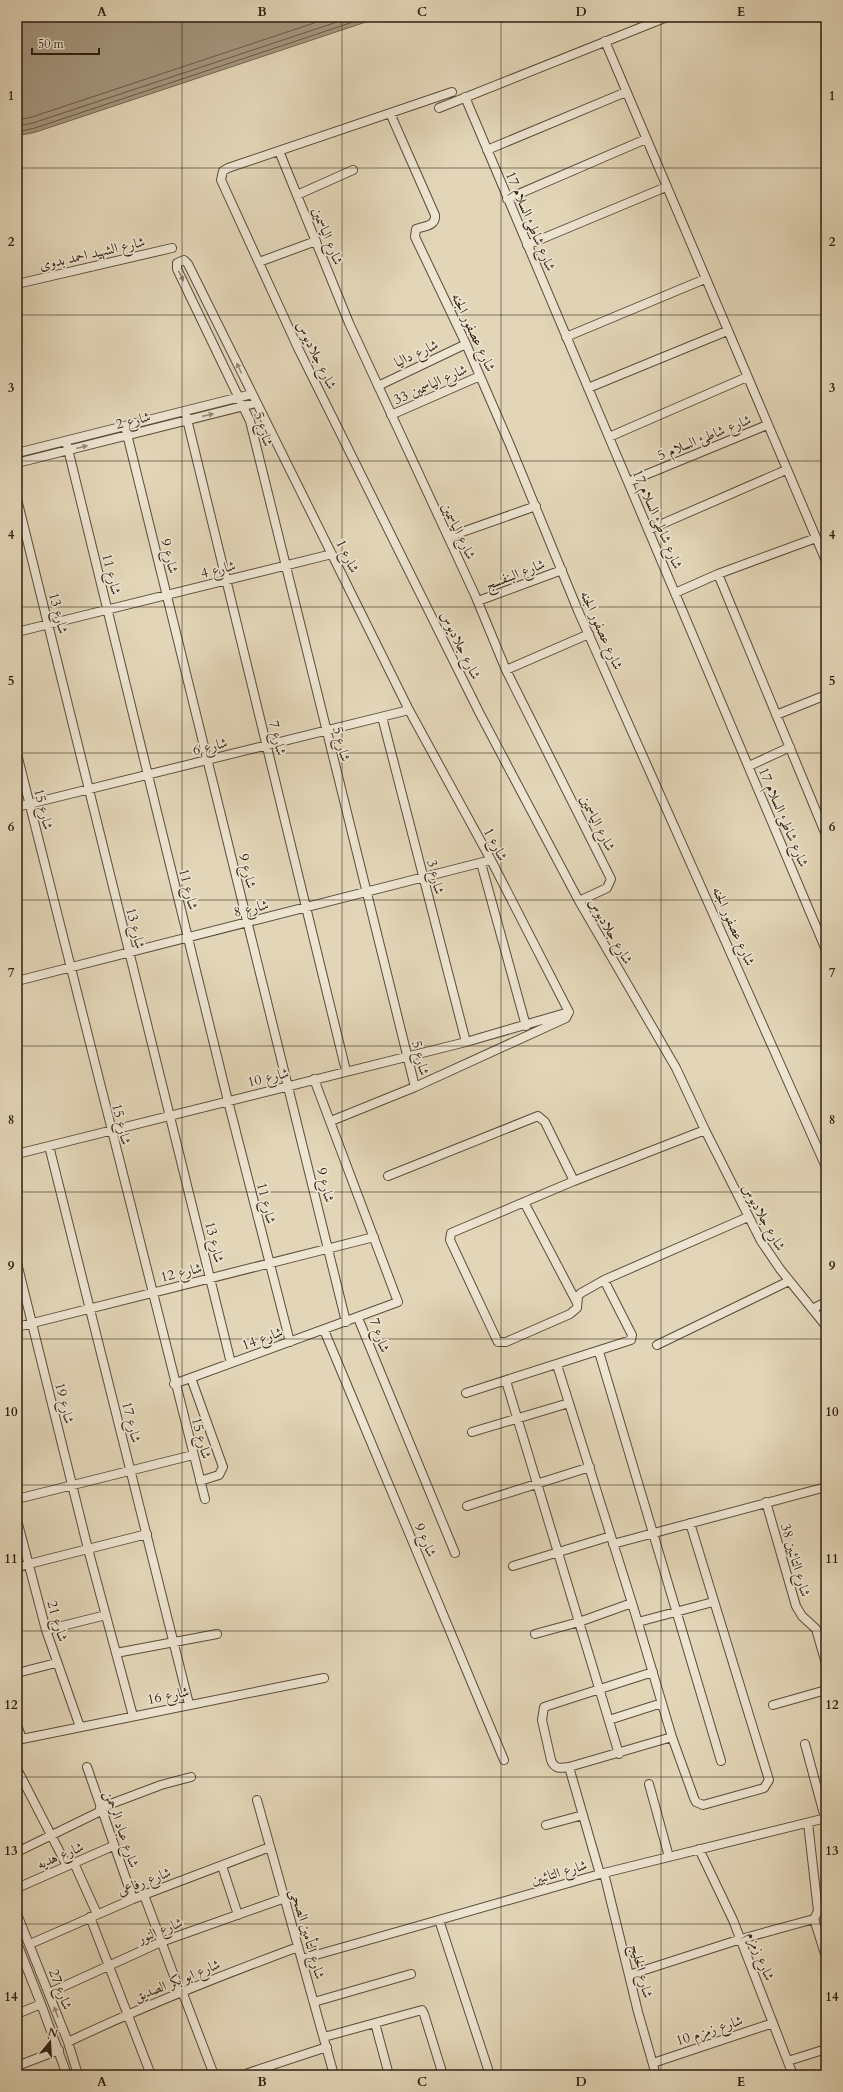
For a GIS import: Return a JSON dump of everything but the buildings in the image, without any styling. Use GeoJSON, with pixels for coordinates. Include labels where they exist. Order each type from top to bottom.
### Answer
{"type":"FeatureCollection","features":[{"type":"Feature","properties":{"kind":"street"},"geometry":{"type":"LineString","coordinates":[[439,108],[667,17]]}},
{"type":"Feature","properties":{"kind":"street"},"geometry":{"type":"LineString","coordinates":[[605,41],[767,426],[826,561]]}},
{"type":"Feature","properties":{"kind":"street","name":"شارع جلاديوس"},"geometry":{"type":"LineString","coordinates":[[452,92],[228,168],[223,171],[221,177],[222,183],[298,348],[479,712],[579,901],[676,1068],[760,1241],[789,1281],[826,1326]]}},
{"type":"Feature","properties":{"kind":"street"},"geometry":{"type":"LineString","coordinates":[[487,150],[626,92]]}},
{"type":"Feature","properties":{"kind":"street","name":"شارع شاطئ السلام 17"},"geometry":{"type":"LineString","coordinates":[[465,97],[826,950]]}},
{"type":"Feature","properties":{"kind":"street","name":"شارع عصفور الجنه"},"geometry":{"type":"LineString","coordinates":[[390,113],[435,215],[436,220],[433,224],[416,229],[415,237],[466,344],[589,634],[826,1167]]}},
{"type":"Feature","properties":{"kind":"street"},"geometry":{"type":"LineString","coordinates":[[507,199],[646,139]]}},
{"type":"Feature","properties":{"kind":"street","name":"شارع الياسمين"},"geometry":{"type":"LineString","coordinates":[[279,151],[349,323],[478,601],[506,670],[612,879],[607,888],[579,901]]}},
{"type":"Feature","properties":{"kind":"street"},"geometry":{"type":"LineString","coordinates":[[297,195],[353,170]]}},
{"type":"Feature","properties":{"kind":"street"},"geometry":{"type":"LineString","coordinates":[[527,245],[666,187]]}},
{"type":"Feature","properties":{"kind":"street"},"geometry":{"type":"LineString","coordinates":[[259,262],[316,241]]}},
{"type":"Feature","properties":{"kind":"street","name":"شارع الشهيد احمد بدوى"},"geometry":{"type":"LineString","coordinates":[[17,284],[172,248]]}},
{"type":"Feature","properties":{"kind":"street","name":"شارع 1"},"geometry":{"type":"LineString","coordinates":[[244,406],[177,269],[177,263],[180,260],[184,260],[188,264],[409,710],[491,860],[569,1012]]}},
{"type":"Feature","properties":{"kind":"street"},"geometry":{"type":"LineString","coordinates":[[566,337],[705,279]]}},
{"type":"Feature","properties":{"kind":"street"},"geometry":{"type":"LineString","coordinates":[[588,388],[727,331]]}},
{"type":"Feature","properties":{"kind":"street","name":"شارع داليا"},"geometry":{"type":"LineString","coordinates":[[378,386],[466,344]]}},
{"type":"Feature","properties":{"kind":"street","name":"شارع الياسمين 33"},"geometry":{"type":"LineString","coordinates":[[391,415],[480,376]]}},
{"type":"Feature","properties":{"kind":"street"},"geometry":{"type":"LineString","coordinates":[[608,437],[747,377]]}},
{"type":"Feature","properties":{"kind":"street","name":"شارع 2"},"geometry":{"type":"LineString","coordinates":[[17,453],[252,394]]}},
{"type":"Feature","properties":{"kind":"street","name":"شارع 2"},"geometry":{"type":"LineString","coordinates":[[17,463],[256,403]]}},
{"type":"Feature","properties":{"kind":"street","name":"شارع 5"},"geometry":{"type":"LineString","coordinates":[[244,406],[250,421],[287,566],[325,731],[415,1087]]}},
{"type":"Feature","properties":{"kind":"street","name":"شارع 7"},"geometry":{"type":"LineString","coordinates":[[185,411],[346,1071]]}},
{"type":"Feature","properties":{"kind":"street","name":"شارع 9"},"geometry":{"type":"LineString","coordinates":[[125,426],[346,1322]]}},
{"type":"Feature","properties":{"kind":"street","name":"شارع شاطئ السلام 5"},"geometry":{"type":"LineString","coordinates":[[628,482],[767,426]]}},
{"type":"Feature","properties":{"kind":"street","name":"شارع 11"},"geometry":{"type":"LineString","coordinates":[[66,441],[268,1263],[290,1342]]}},
{"type":"Feature","properties":{"kind":"street"},"geometry":{"type":"LineString","coordinates":[[648,530],[786,470]]}},
{"type":"Feature","properties":{"kind":"street","name":"شارع 13"},"geometry":{"type":"LineString","coordinates":[[17,499],[231,1363]]}},
{"type":"Feature","properties":{"kind":"street"},"geometry":{"type":"LineString","coordinates":[[448,537],[536,506]]}},
{"type":"Feature","properties":{"kind":"street"},"geometry":{"type":"LineString","coordinates":[[675,593],[718,574],[816,538]]}},
{"type":"Feature","properties":{"kind":"street","name":"شارع 4"},"geometry":{"type":"LineString","coordinates":[[17,632],[332,554]]}},
{"type":"Feature","properties":{"kind":"street","name":"شارع البنفسج"},"geometry":{"type":"LineString","coordinates":[[478,601],[562,570]]}},
{"type":"Feature","properties":{"kind":"street"},"geometry":{"type":"LineString","coordinates":[[718,574],[826,835]]}},
{"type":"Feature","properties":{"kind":"street"},"geometry":{"type":"LineString","coordinates":[[506,670],[589,634]]}},
{"type":"Feature","properties":{"kind":"street"},"geometry":{"type":"LineString","coordinates":[[776,715],[826,695]]}},
{"type":"Feature","properties":{"kind":"street","name":"شارع 6"},"geometry":{"type":"LineString","coordinates":[[17,807],[409,710]]}},
{"type":"Feature","properties":{"kind":"street","name":"شارع 3"},"geometry":{"type":"LineString","coordinates":[[382,717],[466,1042]]}},
{"type":"Feature","properties":{"kind":"street"},"geometry":{"type":"LineString","coordinates":[[748,766],[790,747]]}},
{"type":"Feature","properties":{"kind":"street","name":"شارع 15"},"geometry":{"type":"LineString","coordinates":[[17,754],[110,1131],[204,1499]]}},
{"type":"Feature","properties":{"kind":"street","name":"شارع 8"},"geometry":{"type":"LineString","coordinates":[[17,981],[491,860]]}},
{"type":"Feature","properties":{"kind":"street"},"geometry":{"type":"LineString","coordinates":[[481,863],[526,1026]]}},
{"type":"Feature","properties":{"kind":"street"},"geometry":{"type":"LineString","coordinates":[[331,1121],[415,1087],[566,1018],[569,1012]]}},
{"type":"Feature","properties":{"kind":"street","name":"شارع 10"},"geometry":{"type":"LineString","coordinates":[[17,1154],[466,1042],[526,1026],[569,1012]]}},
{"type":"Feature","properties":{"kind":"street","name":"شارع 7"},"geometry":{"type":"LineString","coordinates":[[314,1079],[398,1302],[358,1318],[454,1553]]}},
{"type":"Feature","properties":{"kind":"street"},"geometry":{"type":"LineString","coordinates":[[388,1176],[538,1116],[546,1122],[574,1181]]}},
{"type":"Feature","properties":{"kind":"street"},"geometry":{"type":"LineString","coordinates":[[705,1130],[574,1181],[456,1230],[449,1236],[496,1338],[498,1342],[506,1342],[574,1312],[578,1296],[604,1280],[748,1217]]}},
{"type":"Feature","properties":{"kind":"street","name":"شارع 17"},"geometry":{"type":"LineString","coordinates":[[48,1146],[189,1704]]}},
{"type":"Feature","properties":{"kind":"street"},"geometry":{"type":"LineString","coordinates":[[524,1202],[577,1304]]}},
{"type":"Feature","properties":{"kind":"street","name":"شارع 12"},"geometry":{"type":"LineString","coordinates":[[17,1327],[374,1237]]}},
{"type":"Feature","properties":{"kind":"street","name":"شارع 19"},"geometry":{"type":"LineString","coordinates":[[17,1263],[88,1549],[133,1716]]}},
{"type":"Feature","properties":{"kind":"street"},"geometry":{"type":"LineString","coordinates":[[466,1393],[599,1352],[631,1340],[632,1335],[604,1280]]}},
{"type":"Feature","properties":{"kind":"street"},"geometry":{"type":"LineString","coordinates":[[657,1345],[789,1281]]}},
{"type":"Feature","properties":{"kind":"street"},"geometry":{"type":"LineString","coordinates":[[812,1309],[826,1302]]}},
{"type":"Feature","properties":{"kind":"street","name":"شارع 14"},"geometry":{"type":"LineString","coordinates":[[174,1384],[358,1318]]}},
{"type":"Feature","properties":{"kind":"street","name":"شارع 9"},"geometry":{"type":"LineString","coordinates":[[324,1330],[504,1760]]}},
{"type":"Feature","properties":{"kind":"street"},"geometry":{"type":"LineString","coordinates":[[599,1352],[721,1761]]}},
{"type":"Feature","properties":{"kind":"street"},"geometry":{"type":"LineString","coordinates":[[556,1365],[590,1467],[672,1737],[694,1798],[699,1805],[714,1803],[764,1788],[768,1784],[768,1774],[713,1602],[690,1522]]}},
{"type":"Feature","properties":{"kind":"street"},"geometry":{"type":"LineString","coordinates":[[191,1378],[223,1467],[220,1475],[200,1481]]}},
{"type":"Feature","properties":{"kind":"street"},"geometry":{"type":"LineString","coordinates":[[506,1381],[619,1754]]}},
{"type":"Feature","properties":{"kind":"street"},"geometry":{"type":"LineString","coordinates":[[472,1432],[569,1404]]}},
{"type":"Feature","properties":{"kind":"street"},"geometry":{"type":"LineString","coordinates":[[17,1499],[193,1455]]}},
{"type":"Feature","properties":{"kind":"street"},"geometry":{"type":"LineString","coordinates":[[467,1506],[590,1467]]}},
{"type":"Feature","properties":{"kind":"street"},"geometry":{"type":"LineString","coordinates":[[513,1566],[557,1553],[612,1540],[652,1533],[826,1487]]}},
{"type":"Feature","properties":{"kind":"street","name":"شارع التائبين 38"},"geometry":{"type":"LineString","coordinates":[[766,1502],[796,1606],[802,1616],[816,1629],[826,1664]]}},
{"type":"Feature","properties":{"kind":"street","name":"شارع 21"},"geometry":{"type":"LineString","coordinates":[[17,1520],[56,1663],[80,1727]]}},
{"type":"Feature","properties":{"kind":"street"},"geometry":{"type":"LineString","coordinates":[[17,1566],[146,1534]]}},
{"type":"Feature","properties":{"kind":"street"},"geometry":{"type":"LineString","coordinates":[[638,1622],[713,1602]]}},
{"type":"Feature","properties":{"kind":"street"},"geometry":{"type":"LineString","coordinates":[[535,1634],[579,1622],[632,1603]]}},
{"type":"Feature","properties":{"kind":"street"},"geometry":{"type":"LineString","coordinates":[[46,1630],[106,1615]]}},
{"type":"Feature","properties":{"kind":"street"},"geometry":{"type":"LineString","coordinates":[[116,1653],[217,1634]]}},
{"type":"Feature","properties":{"kind":"street"},"geometry":{"type":"LineString","coordinates":[[17,1673],[56,1663]]}},
{"type":"Feature","properties":{"kind":"street"},"geometry":{"type":"LineString","coordinates":[[653,1672],[549,1704],[542,1710],[542,1720],[553,1765],[557,1768],[569,1767],[619,1754],[672,1737]]}},
{"type":"Feature","properties":{"kind":"street","name":"شارع 16"},"geometry":{"type":"LineString","coordinates":[[20,1740],[189,1704],[324,1678]]}},
{"type":"Feature","properties":{"kind":"street"},"geometry":{"type":"LineString","coordinates":[[773,1704],[826,1690]]}},
{"type":"Feature","properties":{"kind":"street"},"geometry":{"type":"LineString","coordinates":[[609,1720],[662,1703]]}},
{"type":"Feature","properties":{"kind":"street"},"geometry":{"type":"LineString","coordinates":[[17,1725],[20,1740]]}},
{"type":"Feature","properties":{"kind":"street"},"geometry":{"type":"LineString","coordinates":[[805,1744],[826,1818]]}},
{"type":"Feature","properties":{"kind":"street","name":"شارع عباد الرحمن"},"geometry":{"type":"LineString","coordinates":[[87,1767],[113,1846],[133,1899]]}},
{"type":"Feature","properties":{"kind":"street","name":"شارع الخليج"},"geometry":{"type":"LineString","coordinates":[[569,1767],[602,1873],[656,2075]]}},
{"type":"Feature","properties":{"kind":"street"},"geometry":{"type":"LineString","coordinates":[[17,1769],[51,1835],[71,1865],[93,1916],[109,1966],[151,2075]]}},
{"type":"Feature","properties":{"kind":"street"},"geometry":{"type":"LineString","coordinates":[[17,1852],[101,1810],[161,1786],[191,1777]]}},
{"type":"Feature","properties":{"kind":"street"},"geometry":{"type":"LineString","coordinates":[[649,1784],[669,1857]]}},
{"type":"Feature","properties":{"kind":"street","name":"شارع التأمين الصحى"},"geometry":{"type":"LineString","coordinates":[[257,1800],[334,2075]]}},
{"type":"Feature","properties":{"kind":"street"},"geometry":{"type":"LineString","coordinates":[[546,1824],[583,1815]]}},
{"type":"Feature","properties":{"kind":"street","name":"شارع التائبين"},"geometry":{"type":"LineString","coordinates":[[302,1959],[602,1873],[826,1818]]}},
{"type":"Feature","properties":{"kind":"street"},"geometry":{"type":"LineString","coordinates":[[808,1823],[818,1911],[814,1919],[826,1957]]}},
{"type":"Feature","properties":{"kind":"street","name":"شارع هديه"},"geometry":{"type":"LineString","coordinates":[[17,1888],[113,1846]]}},
{"type":"Feature","properties":{"kind":"street","name":"شارع رفاعى"},"geometry":{"type":"LineString","coordinates":[[30,1944],[133,1899],[270,1847]]}},
{"type":"Feature","properties":{"kind":"street","name":"شارع زمزم"},"geometry":{"type":"LineString","coordinates":[[700,1849],[741,1939],[793,2075]]}},
{"type":"Feature","properties":{"kind":"street"},"geometry":{"type":"LineString","coordinates":[[222,1866],[238,1915]]}},
{"type":"Feature","properties":{"kind":"street"},"geometry":{"type":"LineString","coordinates":[[144,1895],[214,2075]]}},
{"type":"Feature","properties":{"kind":"street","name":"شارع النور"},"geometry":{"type":"LineString","coordinates":[[49,1993],[161,1942],[285,1898]]}},
{"type":"Feature","properties":{"kind":"street","name":"شارع 27"},"geometry":{"type":"LineString","coordinates":[[17,1915],[30,1944],[68,2042],[78,2075]]}},
{"type":"Feature","properties":{"kind":"street"},"geometry":{"type":"LineString","coordinates":[[629,1975],[741,1939],[814,1919]]}},
{"type":"Feature","properties":{"kind":"street"},"geometry":{"type":"LineString","coordinates":[[439,1920],[490,2075]]}},
{"type":"Feature","properties":{"kind":"street","name":"شارع 27"},"geometry":{"type":"LineString","coordinates":[[17,1943],[21,1963],[41,2004],[67,2075]]}},
{"type":"Feature","properties":{"kind":"street","name":"شارع ابو بكر الصديق"},"geometry":{"type":"LineString","coordinates":[[68,2042],[127,2014],[181,1991],[298,1947]]}},
{"type":"Feature","properties":{"kind":"street"},"geometry":{"type":"LineString","coordinates":[[314,2002],[410,1974]]}},
{"type":"Feature","properties":{"kind":"street"},"geometry":{"type":"LineString","coordinates":[[17,2014],[41,2004]]}},
{"type":"Feature","properties":{"kind":"street"},"geometry":{"type":"LineString","coordinates":[[324,2037],[423,2011],[443,2075]]}},
{"type":"Feature","properties":{"kind":"street"},"geometry":{"type":"LineString","coordinates":[[375,2023],[389,2075]]}},
{"type":"Feature","properties":{"kind":"street","name":"شارع زمزم 10"},"geometry":{"type":"LineString","coordinates":[[653,2062],[773,2023]]}},
{"type":"Feature","properties":{"kind":"street"},"geometry":{"type":"LineString","coordinates":[[826,2036],[826,2044]]}},
{"type":"Feature","properties":{"kind":"street"},"geometry":{"type":"LineString","coordinates":[[248,2073],[327,2047]]}},
{"type":"Feature","properties":{"kind":"street"},"geometry":{"type":"LineString","coordinates":[[788,2061],[826,2049]]}},
{"type":"Feature","properties":{"kind":"street"},"geometry":{"type":"LineString","coordinates":[[17,2066],[59,2050]]}},
{"type":"Feature","properties":{"kind":"water"},"geometry":{"type":"Polygon","coordinates":[[[17,17],[381,17],[36,132],[17,136],[17,17]]]}}]}
